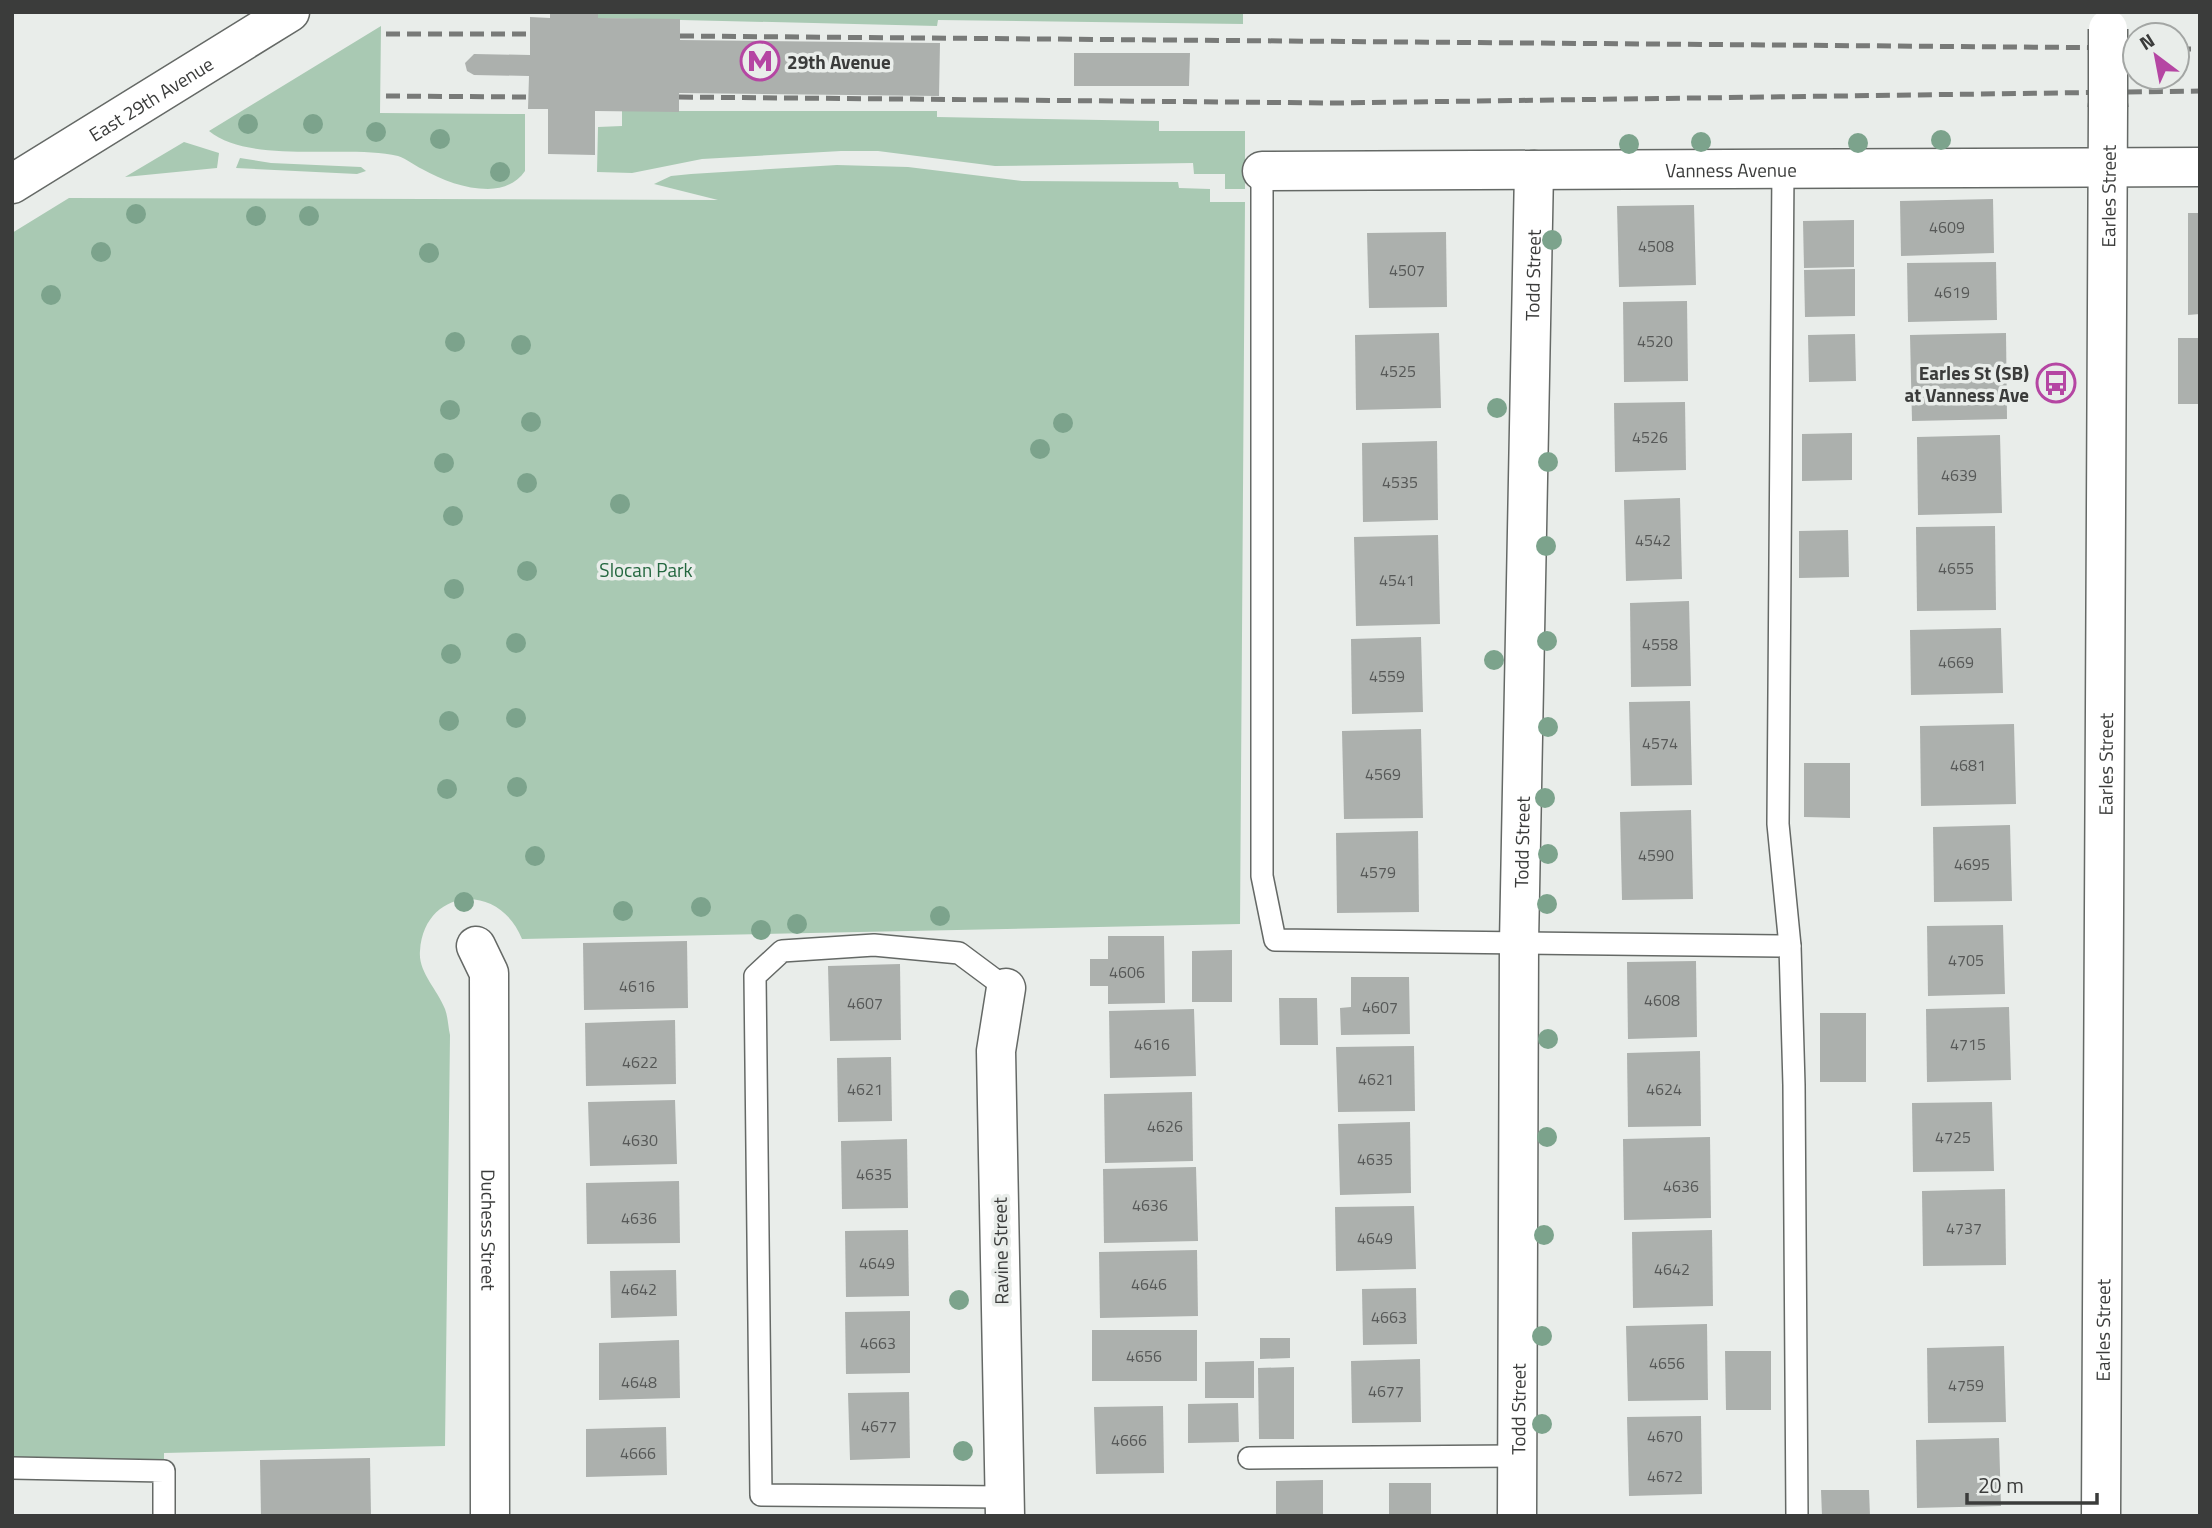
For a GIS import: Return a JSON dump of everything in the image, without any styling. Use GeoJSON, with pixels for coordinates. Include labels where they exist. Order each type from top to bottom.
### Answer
{"type":"FeatureCollection","features":[{"type":"Feature","properties":{"kind":"street","name":"East 29th Avenue"},"geometry":{"type":"LineString","coordinates":[[12,184],[290,12]]}},
{"type":"Feature","properties":{"kind":"street","name":"Earles Street"},"geometry":{"type":"LineString","coordinates":[[2101,1516],[2108,21]]}},
{"type":"Feature","properties":{"kind":"street","name":"Vanness Avenue"},"geometry":{"type":"LineString","coordinates":[[1262,171],[2200,167]]}},
{"type":"Feature","properties":{"kind":"street","name":"Todd Street"},"geometry":{"type":"LineString","coordinates":[[1517,1516],[1519,943],[1534,170]]}},
{"type":"Feature","properties":{"kind":"street","name":"Duchess Street"},"geometry":{"type":"LineString","coordinates":[[476,946],[489,973],[490,1516]]}},
{"type":"Feature","properties":{"kind":"street","name":"Ravine Street"},"geometry":{"type":"LineString","coordinates":[[1005,1506],[996,1051],[1006,988]]}},
{"type":"Feature","properties":{"kind":"lane"},"geometry":{"type":"LineString","coordinates":[[1783,169],[1778,824],[1790,946],[1794,1098],[1797,1516]]}},
{"type":"Feature","properties":{"kind":"lane"},"geometry":{"type":"LineString","coordinates":[[1262,171],[1262,876],[1275,940],[1790,946]]}},
{"type":"Feature","properties":{"kind":"lane"},"geometry":{"type":"LineString","coordinates":[[1005,1506],[761,1495],[755,976],[782,951],[874,946],[959,953],[1006,988]]}},
{"type":"Feature","properties":{"kind":"lane"},"geometry":{"type":"LineString","coordinates":[[1249,1458],[1517,1456]]}},
{"type":"Feature","properties":{"kind":"lane"},"geometry":{"type":"LineString","coordinates":[[12,1468],[164,1471],[164,1516]]}},
{"type":"Feature","properties":{"kind":"green space"},"geometry":{"type":"Polygon","coordinates":[[[598,12],[1243,12],[1243,24],[938,20],[937,26],[598,18],[598,12]]]}},
{"type":"Feature","properties":{"kind":"green space"},"geometry":{"type":"Polygon","coordinates":[[[381,26],[380,113],[525,114],[525,171],[518,179],[499,188],[471,187],[438,177],[398,156],[249,148],[227,141],[209,131],[381,26]]]}},
{"type":"Feature","properties":{"kind":"green space"},"geometry":{"type":"Polygon","coordinates":[[[622,111],[937,111],[937,117],[1159,121],[1159,131],[1245,131],[1245,189],[1225,189],[1225,174],[1194,174],[1193,163],[995,166],[878,151],[702,159],[632,173],[597,172],[598,127],[622,126],[622,111]]]}},
{"type":"Feature","properties":{"kind":"green space"},"geometry":{"type":"Polygon","coordinates":[[[184,142],[219,153],[217,168],[125,177],[184,142]]]}},
{"type":"Feature","properties":{"kind":"green space"},"geometry":{"type":"Polygon","coordinates":[[[240,158],[271,163],[361,167],[366,171],[357,174],[236,168],[240,158]]]}},
{"type":"Feature","properties":{"kind":"green space","name":"Slocan Park"},"geometry":{"type":"Polygon","coordinates":[[[837,165],[908,167],[1022,181],[1178,182],[1179,188],[1210,189],[1210,202],[1245,202],[1240,924],[522,939],[511,920],[497,908],[481,901],[464,900],[448,904],[434,914],[425,930],[420,951],[425,973],[445,1009],[450,1035],[445,1446],[164,1453],[164,1471],[12,1468],[12,233],[69,198],[718,200],[654,184],[671,176],[837,165]]]}},
{"type":"Feature","properties":{"kind":"building"},"geometry":{"type":"Polygon","coordinates":[[[550,12],[598,12],[598,18],[680,19],[680,40],[940,43],[939,96],[679,93],[679,112],[595,111],[595,155],[548,154],[548,109],[528,109],[529,76],[474,75],[467,71],[465,63],[474,54],[530,55],[530,17],[550,18],[550,12]]]}},
{"type":"Feature","properties":{"kind":"building"},"geometry":{"type":"Polygon","coordinates":[[[1074,53],[1190,53],[1189,86],[1074,86],[1074,53]]]}},
{"type":"Feature","properties":{"kind":"building"},"geometry":{"type":"Polygon","coordinates":[[[1993,199],[1994,253],[1901,256],[1900,201],[1993,199]]]}},
{"type":"Feature","properties":{"kind":"building"},"geometry":{"type":"Polygon","coordinates":[[[1694,205],[1696,285],[1619,287],[1617,206],[1694,205]]]}},
{"type":"Feature","properties":{"kind":"building"},"geometry":{"type":"Polygon","coordinates":[[[2188,213],[2200,213],[2200,314],[2188,315],[2188,213]]]}},
{"type":"Feature","properties":{"kind":"building"},"geometry":{"type":"Polygon","coordinates":[[[1854,220],[1854,267],[1804,268],[1803,221],[1854,220]]]}},
{"type":"Feature","properties":{"kind":"building"},"geometry":{"type":"Polygon","coordinates":[[[1446,232],[1447,307],[1369,308],[1367,233],[1446,232]]]}},
{"type":"Feature","properties":{"kind":"building"},"geometry":{"type":"Polygon","coordinates":[[[1996,262],[1997,320],[1908,322],[1907,263],[1996,262]]]}},
{"type":"Feature","properties":{"kind":"building"},"geometry":{"type":"Polygon","coordinates":[[[1855,269],[1855,316],[1805,317],[1804,270],[1855,269]]]}},
{"type":"Feature","properties":{"kind":"building"},"geometry":{"type":"Polygon","coordinates":[[[1687,301],[1688,381],[1624,382],[1623,302],[1687,301]]]}},
{"type":"Feature","properties":{"kind":"building"},"geometry":{"type":"Polygon","coordinates":[[[1439,333],[1441,408],[1356,410],[1355,335],[1439,333]]]}},
{"type":"Feature","properties":{"kind":"building"},"geometry":{"type":"Polygon","coordinates":[[[2006,333],[2007,419],[1912,421],[1910,335],[2006,333]]]}},
{"type":"Feature","properties":{"kind":"building"},"geometry":{"type":"Polygon","coordinates":[[[1855,334],[1856,381],[1809,382],[1808,335],[1855,334]]]}},
{"type":"Feature","properties":{"kind":"building"},"geometry":{"type":"Polygon","coordinates":[[[2178,338],[2200,338],[2200,404],[2178,404],[2178,338]]]}},
{"type":"Feature","properties":{"kind":"building"},"geometry":{"type":"Polygon","coordinates":[[[1685,402],[1686,470],[1615,472],[1614,403],[1685,402]]]}},
{"type":"Feature","properties":{"kind":"building"},"geometry":{"type":"Polygon","coordinates":[[[1852,433],[1852,480],[1802,481],[1802,434],[1852,433]]]}},
{"type":"Feature","properties":{"kind":"building"},"geometry":{"type":"Polygon","coordinates":[[[2000,435],[2002,513],[1918,515],[1917,437],[2000,435]]]}},
{"type":"Feature","properties":{"kind":"building"},"geometry":{"type":"Polygon","coordinates":[[[1437,441],[1438,520],[1363,522],[1362,443],[1437,441]]]}},
{"type":"Feature","properties":{"kind":"building"},"geometry":{"type":"Polygon","coordinates":[[[1680,498],[1682,579],[1626,581],[1624,500],[1680,498]]]}},
{"type":"Feature","properties":{"kind":"building"},"geometry":{"type":"Polygon","coordinates":[[[1995,526],[1996,610],[1917,611],[1916,527],[1995,526]]]}},
{"type":"Feature","properties":{"kind":"building"},"geometry":{"type":"Polygon","coordinates":[[[1848,530],[1849,577],[1799,578],[1799,531],[1848,530]]]}},
{"type":"Feature","properties":{"kind":"building"},"geometry":{"type":"Polygon","coordinates":[[[1438,535],[1440,624],[1356,626],[1354,537],[1438,535]]]}},
{"type":"Feature","properties":{"kind":"building"},"geometry":{"type":"Polygon","coordinates":[[[1689,601],[1691,686],[1631,687],[1630,603],[1689,601]]]}},
{"type":"Feature","properties":{"kind":"building"},"geometry":{"type":"Polygon","coordinates":[[[2001,628],[2003,693],[1911,695],[1910,630],[2001,628]]]}},
{"type":"Feature","properties":{"kind":"building"},"geometry":{"type":"Polygon","coordinates":[[[1421,637],[1423,712],[1352,714],[1351,639],[1421,637]]]}},
{"type":"Feature","properties":{"kind":"building"},"geometry":{"type":"Polygon","coordinates":[[[1690,701],[1692,785],[1631,786],[1629,702],[1690,701]]]}},
{"type":"Feature","properties":{"kind":"building"},"geometry":{"type":"Polygon","coordinates":[[[2014,724],[2016,804],[1921,806],[1920,726],[2014,724]]]}},
{"type":"Feature","properties":{"kind":"building"},"geometry":{"type":"Polygon","coordinates":[[[1421,729],[1423,818],[1344,819],[1342,731],[1421,729]]]}},
{"type":"Feature","properties":{"kind":"building"},"geometry":{"type":"Polygon","coordinates":[[[1804,763],[1850,763],[1850,818],[1804,817],[1804,763]]]}},
{"type":"Feature","properties":{"kind":"building"},"geometry":{"type":"Polygon","coordinates":[[[1691,810],[1693,899],[1622,900],[1620,812],[1691,810]]]}},
{"type":"Feature","properties":{"kind":"building"},"geometry":{"type":"Polygon","coordinates":[[[2010,825],[2012,901],[1934,902],[1933,827],[2010,825]]]}},
{"type":"Feature","properties":{"kind":"building"},"geometry":{"type":"Polygon","coordinates":[[[1418,831],[1419,912],[1337,913],[1336,833],[1418,831]]]}},
{"type":"Feature","properties":{"kind":"building"},"geometry":{"type":"Polygon","coordinates":[[[2003,925],[2005,994],[1928,996],[1927,926],[2003,925]]]}},
{"type":"Feature","properties":{"kind":"building"},"geometry":{"type":"Polygon","coordinates":[[[1108,936],[1164,936],[1165,1003],[1108,1004],[1108,986],[1090,986],[1090,959],[1108,959],[1108,936]]]}},
{"type":"Feature","properties":{"kind":"building"},"geometry":{"type":"Polygon","coordinates":[[[687,941],[688,1008],[584,1010],[583,943],[687,941]]]}},
{"type":"Feature","properties":{"kind":"building"},"geometry":{"type":"Polygon","coordinates":[[[1232,950],[1232,1002],[1192,1002],[1192,951],[1232,950]]]}},
{"type":"Feature","properties":{"kind":"building"},"geometry":{"type":"Polygon","coordinates":[[[1696,961],[1697,1037],[1628,1039],[1627,962],[1696,961]]]}},
{"type":"Feature","properties":{"kind":"building"},"geometry":{"type":"Polygon","coordinates":[[[900,964],[901,1040],[830,1041],[828,966],[900,964]]]}},
{"type":"Feature","properties":{"kind":"building"},"geometry":{"type":"Polygon","coordinates":[[[1351,977],[1409,977],[1410,1034],[1341,1035],[1340,1008],[1351,1007],[1351,977]]]}},
{"type":"Feature","properties":{"kind":"building"},"geometry":{"type":"Polygon","coordinates":[[[1279,998],[1317,998],[1318,1045],[1280,1045],[1279,998]]]}},
{"type":"Feature","properties":{"kind":"building"},"geometry":{"type":"Polygon","coordinates":[[[2009,1007],[2011,1080],[1927,1082],[1926,1009],[2009,1007]]]}},
{"type":"Feature","properties":{"kind":"building"},"geometry":{"type":"Polygon","coordinates":[[[1194,1009],[1196,1076],[1110,1078],[1109,1011],[1194,1009]]]}},
{"type":"Feature","properties":{"kind":"building"},"geometry":{"type":"Polygon","coordinates":[[[1820,1013],[1866,1013],[1866,1082],[1820,1082],[1820,1013]]]}},
{"type":"Feature","properties":{"kind":"building"},"geometry":{"type":"Polygon","coordinates":[[[675,1020],[676,1084],[586,1086],[585,1023],[675,1020]]]}},
{"type":"Feature","properties":{"kind":"building"},"geometry":{"type":"Polygon","coordinates":[[[1414,1046],[1415,1111],[1338,1112],[1336,1047],[1414,1046]]]}},
{"type":"Feature","properties":{"kind":"building"},"geometry":{"type":"Polygon","coordinates":[[[1700,1051],[1701,1126],[1628,1127],[1627,1053],[1700,1051]]]}},
{"type":"Feature","properties":{"kind":"building"},"geometry":{"type":"Polygon","coordinates":[[[891,1057],[892,1121],[838,1122],[837,1058],[891,1057]]]}},
{"type":"Feature","properties":{"kind":"building"},"geometry":{"type":"Polygon","coordinates":[[[1192,1092],[1193,1161],[1105,1163],[1104,1094],[1192,1092]]]}},
{"type":"Feature","properties":{"kind":"building"},"geometry":{"type":"Polygon","coordinates":[[[675,1100],[677,1164],[590,1166],[588,1102],[675,1100]]]}},
{"type":"Feature","properties":{"kind":"building"},"geometry":{"type":"Polygon","coordinates":[[[1992,1102],[1994,1171],[1913,1172],[1912,1103],[1992,1102]]]}},
{"type":"Feature","properties":{"kind":"building"},"geometry":{"type":"Polygon","coordinates":[[[1410,1122],[1411,1193],[1340,1195],[1338,1124],[1410,1122]]]}},
{"type":"Feature","properties":{"kind":"building"},"geometry":{"type":"Polygon","coordinates":[[[1710,1137],[1711,1218],[1624,1220],[1623,1139],[1710,1137]]]}},
{"type":"Feature","properties":{"kind":"building"},"geometry":{"type":"Polygon","coordinates":[[[907,1139],[908,1208],[842,1209],[841,1141],[907,1139]]]}},
{"type":"Feature","properties":{"kind":"building"},"geometry":{"type":"Polygon","coordinates":[[[1196,1167],[1198,1241],[1104,1243],[1103,1169],[1196,1167]]]}},
{"type":"Feature","properties":{"kind":"building"},"geometry":{"type":"Polygon","coordinates":[[[679,1181],[680,1243],[587,1244],[586,1183],[679,1181]]]}},
{"type":"Feature","properties":{"kind":"building"},"geometry":{"type":"Polygon","coordinates":[[[2005,1189],[2006,1265],[1923,1266],[1922,1191],[2005,1189]]]}},
{"type":"Feature","properties":{"kind":"building"},"geometry":{"type":"Polygon","coordinates":[[[1414,1206],[1416,1269],[1336,1271],[1335,1207],[1414,1206]]]}},
{"type":"Feature","properties":{"kind":"building"},"geometry":{"type":"Polygon","coordinates":[[[908,1230],[909,1296],[846,1297],[845,1231],[908,1230]]]}},
{"type":"Feature","properties":{"kind":"building"},"geometry":{"type":"Polygon","coordinates":[[[1712,1230],[1713,1306],[1633,1308],[1632,1232],[1712,1230]]]}},
{"type":"Feature","properties":{"kind":"building"},"geometry":{"type":"Polygon","coordinates":[[[1197,1250],[1198,1316],[1100,1318],[1099,1252],[1197,1250]]]}},
{"type":"Feature","properties":{"kind":"building"},"geometry":{"type":"Polygon","coordinates":[[[676,1270],[677,1316],[611,1318],[610,1271],[676,1270]]]}},
{"type":"Feature","properties":{"kind":"building"},"geometry":{"type":"Polygon","coordinates":[[[1416,1288],[1417,1344],[1363,1345],[1362,1289],[1416,1288]]]}},
{"type":"Feature","properties":{"kind":"building"},"geometry":{"type":"Polygon","coordinates":[[[910,1311],[910,1373],[846,1374],[845,1312],[910,1311]]]}},
{"type":"Feature","properties":{"kind":"building"},"geometry":{"type":"Polygon","coordinates":[[[1707,1324],[1708,1400],[1628,1401],[1626,1326],[1707,1324]]]}},
{"type":"Feature","properties":{"kind":"building"},"geometry":{"type":"Polygon","coordinates":[[[1092,1330],[1197,1330],[1197,1381],[1092,1381],[1092,1330]]]}},
{"type":"Feature","properties":{"kind":"building"},"geometry":{"type":"Polygon","coordinates":[[[1260,1338],[1290,1338],[1290,1358],[1260,1359],[1260,1338]]]}},
{"type":"Feature","properties":{"kind":"building"},"geometry":{"type":"Polygon","coordinates":[[[679,1340],[680,1398],[599,1400],[599,1343],[679,1340]]]}},
{"type":"Feature","properties":{"kind":"building"},"geometry":{"type":"Polygon","coordinates":[[[2004,1346],[2006,1422],[1928,1423],[1927,1348],[2004,1346]]]}},
{"type":"Feature","properties":{"kind":"building"},"geometry":{"type":"Polygon","coordinates":[[[1725,1351],[1771,1351],[1771,1410],[1726,1410],[1725,1351]]]}},
{"type":"Feature","properties":{"kind":"building"},"geometry":{"type":"Polygon","coordinates":[[[1420,1359],[1421,1422],[1352,1423],[1351,1361],[1420,1359]]]}},
{"type":"Feature","properties":{"kind":"building"},"geometry":{"type":"Polygon","coordinates":[[[1254,1361],[1254,1398],[1205,1398],[1205,1362],[1254,1361]]]}},
{"type":"Feature","properties":{"kind":"building"},"geometry":{"type":"Polygon","coordinates":[[[1294,1367],[1294,1439],[1259,1439],[1258,1368],[1294,1367]]]}},
{"type":"Feature","properties":{"kind":"building"},"geometry":{"type":"Polygon","coordinates":[[[909,1392],[910,1458],[850,1460],[848,1393],[909,1392]]]}},
{"type":"Feature","properties":{"kind":"building"},"geometry":{"type":"Polygon","coordinates":[[[1238,1403],[1239,1442],[1188,1443],[1188,1404],[1238,1403]]]}},
{"type":"Feature","properties":{"kind":"building"},"geometry":{"type":"Polygon","coordinates":[[[1163,1406],[1164,1473],[1096,1474],[1094,1407],[1163,1406]]]}},
{"type":"Feature","properties":{"kind":"building"},"geometry":{"type":"Polygon","coordinates":[[[1701,1416],[1702,1494],[1629,1496],[1627,1417],[1701,1416]]]}},
{"type":"Feature","properties":{"kind":"building"},"geometry":{"type":"Polygon","coordinates":[[[666,1427],[667,1475],[586,1477],[586,1429],[666,1427]]]}},
{"type":"Feature","properties":{"kind":"building"},"geometry":{"type":"Polygon","coordinates":[[[1999,1438],[2001,1506],[1917,1508],[1916,1440],[1999,1438]]]}},
{"type":"Feature","properties":{"kind":"building"},"geometry":{"type":"Polygon","coordinates":[[[370,1458],[371,1515],[261,1516],[260,1460],[370,1458]]]}},
{"type":"Feature","properties":{"kind":"building"},"geometry":{"type":"Polygon","coordinates":[[[1323,1480],[1323,1516],[1276,1516],[1276,1481],[1323,1480]]]}},
{"type":"Feature","properties":{"kind":"building"},"geometry":{"type":"Polygon","coordinates":[[[1389,1483],[1431,1483],[1431,1516],[1389,1516],[1389,1483]]]}},
{"type":"Feature","properties":{"kind":"building"},"geometry":{"type":"Polygon","coordinates":[[[1821,1490],[1869,1490],[1870,1516],[1822,1516],[1821,1490]]]}},
{"type":"Feature","properties":{"kind":"railway"},"geometry":{"type":"LineString","coordinates":[[386,34],[530,34]]}},
{"type":"Feature","properties":{"kind":"railway"},"geometry":{"type":"LineString","coordinates":[[680,36],[2121,48]]}},
{"type":"Feature","properties":{"kind":"railway"},"geometry":{"type":"LineString","coordinates":[[2191,49],[2200,49]]}},
{"type":"Feature","properties":{"kind":"railway"},"geometry":{"type":"LineString","coordinates":[[679,97],[1335,103],[2200,91]]}},
{"type":"Feature","properties":{"kind":"railway"},"geometry":{"type":"LineString","coordinates":[[386,96],[529,97]]}},
{"type":"Feature","properties":{"kind":"place","name":"29th Avenue"},"geometry":{"type":"Point","coordinates":[760,61]}},
{"type":"Feature","properties":{"kind":"place","name":"Earles St (SB) at Vanness Ave"},"geometry":{"type":"Point","coordinates":[2056,383]}}]}
